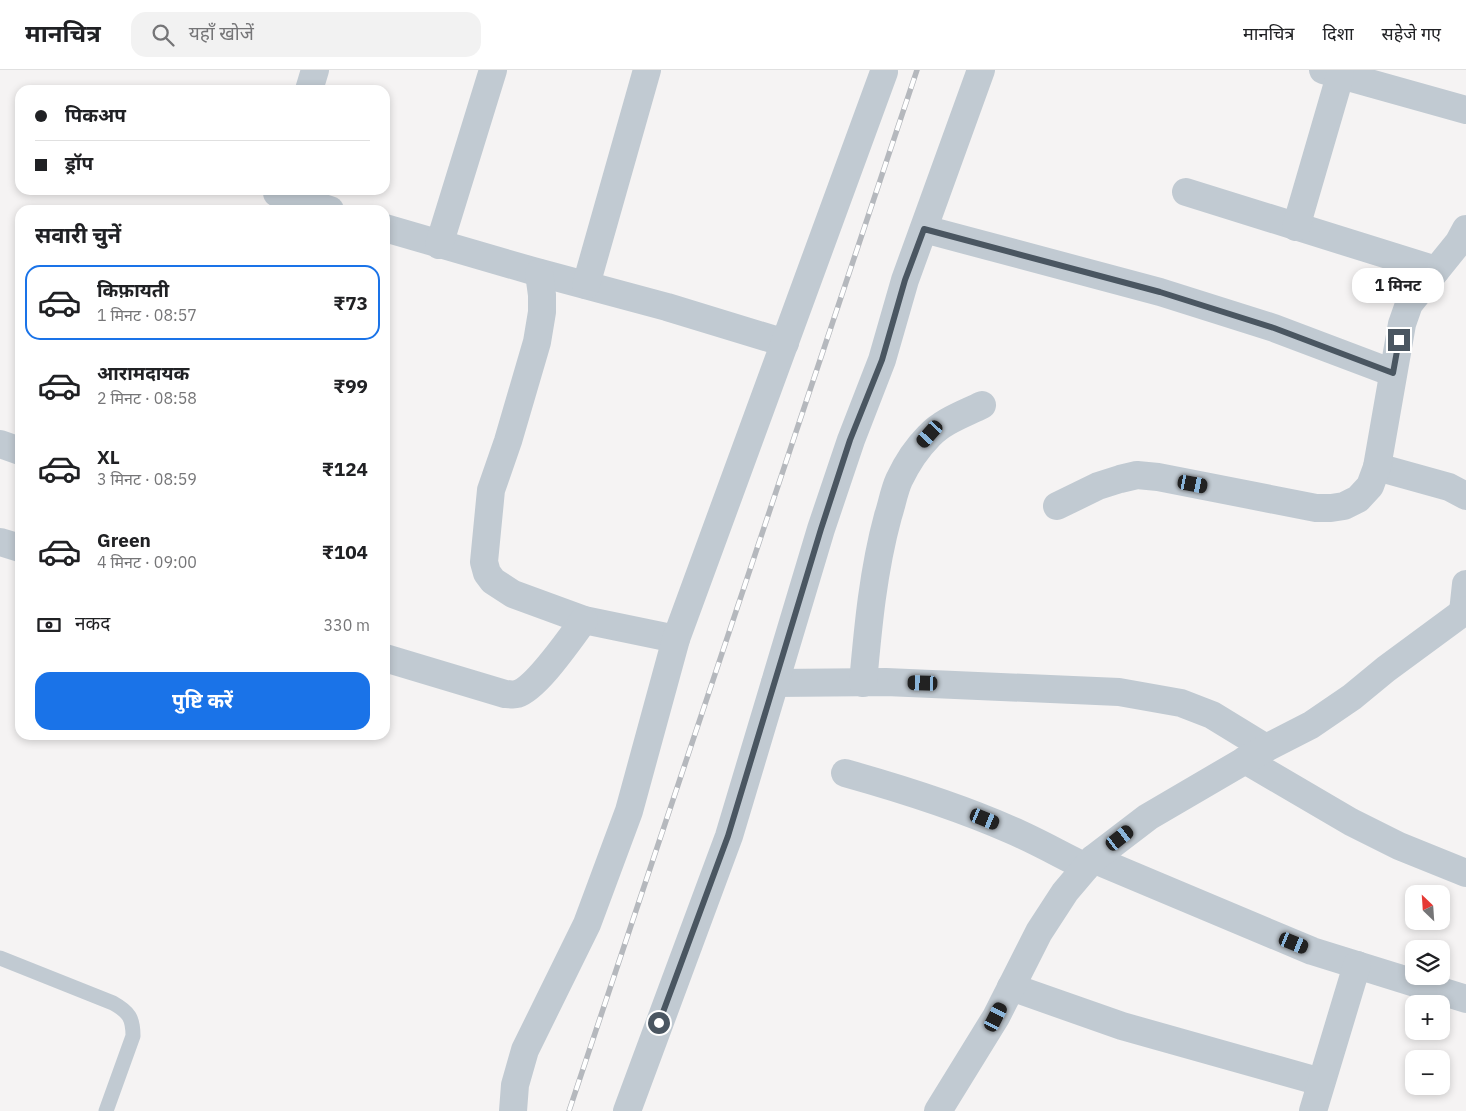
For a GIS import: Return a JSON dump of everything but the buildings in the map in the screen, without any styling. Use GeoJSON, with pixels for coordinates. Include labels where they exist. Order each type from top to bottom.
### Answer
{"type":"FeatureCollection","features":[{"type":"Feature","properties":{"kind":"street"},"geometry":{"type":"LineString","coordinates":[[310,85],[315,70]]}},
{"type":"Feature","properties":{"kind":"street"},"geometry":{"type":"LineString","coordinates":[[438,244],[493,70]]}},
{"type":"Feature","properties":{"kind":"street"},"geometry":{"type":"LineString","coordinates":[[586,285],[647,70]]}},
{"type":"Feature","properties":{"kind":"street"},"geometry":{"type":"LineString","coordinates":[[627,1111],[728,836],[821,529],[850,440],[882,360],[905,280],[981,70]]}},
{"type":"Feature","properties":{"kind":"street"},"geometry":{"type":"LineString","coordinates":[[513,1111],[515,1085],[525,1050],[587,924],[629,811],[676,639],[884,72]]}},
{"type":"Feature","properties":{"kind":"street"},"geometry":{"type":"LineString","coordinates":[[1296,227],[1331,73],[1466,110]]}},
{"type":"Feature","properties":{"kind":"street"},"geometry":{"type":"LineString","coordinates":[[1186,192],[1436,270]]}},
{"type":"Feature","properties":{"kind":"street"},"geometry":{"type":"LineString","coordinates":[[276,198],[308,205]]}},
{"type":"Feature","properties":{"kind":"street"},"geometry":{"type":"LineString","coordinates":[[924,229],[1160,292],[1274,328],[1393,373]]}},
{"type":"Feature","properties":{"kind":"street"},"geometry":{"type":"LineString","coordinates":[[1057,506],[1098,486],[1137,475],[1158,477],[1316,508],[1344,506],[1358,499],[1370,486],[1377,467],[1402,324],[1409,304],[1459,242],[1466,229]]}},
{"type":"Feature","properties":{"kind":"street"},"geometry":{"type":"LineString","coordinates":[[390,230],[667,307],[786,343]]}},
{"type":"Feature","properties":{"kind":"street"},"geometry":{"type":"LineString","coordinates":[[539,272],[542,312],[537,342],[492,490],[484,562],[487,573],[493,581],[513,594],[584,620],[676,639]]}},
{"type":"Feature","properties":{"kind":"street"},"geometry":{"type":"LineString","coordinates":[[863,682],[870,609],[878,562],[898,481],[913,454],[930,434],[949,421],[982,405]]}},
{"type":"Feature","properties":{"kind":"street"},"geometry":{"type":"LineString","coordinates":[[0,444],[15,449]]}},
{"type":"Feature","properties":{"kind":"street"},"geometry":{"type":"LineString","coordinates":[[1377,467],[1449,487],[1466,496]]}},
{"type":"Feature","properties":{"kind":"street"},"geometry":{"type":"LineString","coordinates":[[0,542],[15,546]]}},
{"type":"Feature","properties":{"kind":"street"},"geometry":{"type":"LineString","coordinates":[[938,1111],[996,1017],[1039,932],[1065,892],[1090,863],[1148,818],[1256,754],[1311,725],[1344,703],[1465,611],[1466,584]]}},
{"type":"Feature","properties":{"kind":"street"},"geometry":{"type":"LineString","coordinates":[[390,660],[505,694],[518,694],[530,686],[544,671],[584,620]]}},
{"type":"Feature","properties":{"kind":"street"},"geometry":{"type":"LineString","coordinates":[[775,683],[863,682],[978,685],[1119,692],[1181,702],[1212,715],[1256,754],[1351,822],[1399,846],[1466,873]]}},
{"type":"Feature","properties":{"kind":"street"},"geometry":{"type":"LineString","coordinates":[[846,773],[922,795],[957,808],[1312,951],[1466,999]]}},
{"type":"Feature","properties":{"kind":"street"},"geometry":{"type":"LineString","coordinates":[[1313,1111],[1357,965]]}},
{"type":"Feature","properties":{"kind":"street"},"geometry":{"type":"LineString","coordinates":[[1011,987],[1122,1026],[1321,1082]]}},
{"type":"Feature","properties":{"kind":"lane"},"geometry":{"type":"LineString","coordinates":[[0,958],[113,1004],[124,1009],[129,1015],[133,1024],[133,1036],[106,1111]]}},
{"type":"Feature","properties":{"kind":"railway"},"geometry":{"type":"LineString","coordinates":[[569,1111],[917,70]]}},
{"type":"Feature","properties":{"kind":"route"},"geometry":{"type":"LineString","coordinates":[[659,1023],[728,836],[821,529],[850,440],[882,360],[905,280],[924,229],[1160,292],[1274,328],[1393,373],[1399,340]]}}]}
